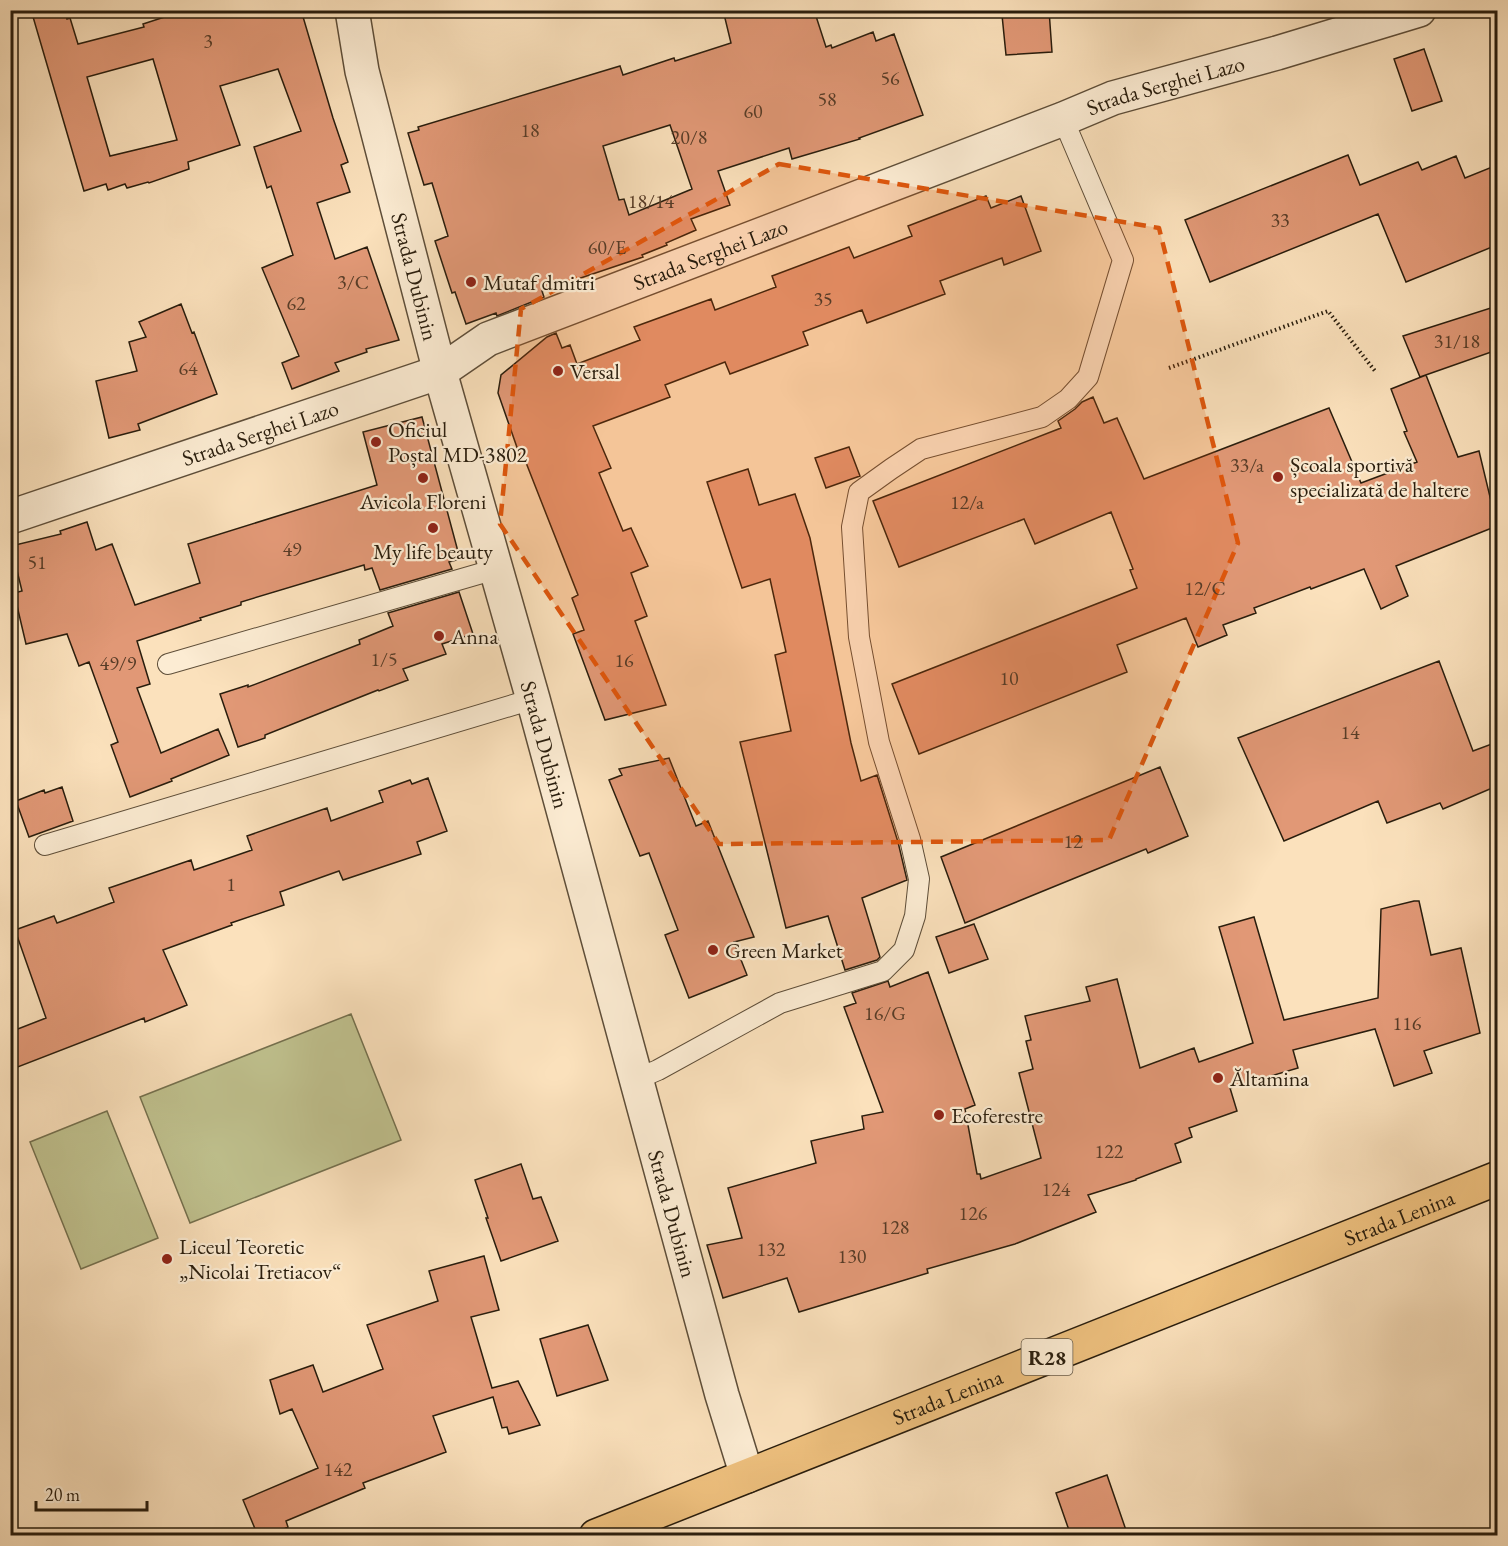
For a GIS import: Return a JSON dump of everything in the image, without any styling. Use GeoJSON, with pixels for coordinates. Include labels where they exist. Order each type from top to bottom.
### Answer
{"type":"FeatureCollection","features":[{"type":"Feature","properties":{"kind":"main road","name":"Strada Lenina"},"geometry":{"type":"LineString","coordinates":[[596,1536],[1497,1178]]}},
{"type":"Feature","properties":{"kind":"street","name":"Strada Dubinin"},"geometry":{"type":"LineString","coordinates":[[352,10],[362,71],[440,372],[533,699],[722,1395],[747,1476]]}},
{"type":"Feature","properties":{"kind":"street","name":"Strada Serghei Lazo"},"geometry":{"type":"LineString","coordinates":[[10,518],[440,372],[488,339],[1113,98],[1276,53],[1419,10]]}},
{"type":"Feature","properties":{"kind":"lane"},"geometry":{"type":"LineString","coordinates":[[637,1079],[658,1070],[780,1003],[883,971],[904,950],[915,916],[919,879],[910,839],[879,742],[859,637],[852,527],[859,492],[921,449],[1042,417],[1068,399],[1088,377],[1123,260],[1063,119]]}},
{"type":"Feature","properties":{"kind":"lane"},"geometry":{"type":"LineString","coordinates":[[168,664],[496,569]]}},
{"type":"Feature","properties":{"kind":"lane"},"geometry":{"type":"LineString","coordinates":[[45,846],[533,699]]}},
{"type":"Feature","properties":{"kind":"path"},"geometry":{"type":"LineString","coordinates":[[1169,368],[1328,311],[1375,371]]}},
{"type":"Feature","properties":{"kind":"highlighted area"},"geometry":{"type":"Polygon","coordinates":[[[779,164],[1159,228],[1238,543],[1109,840],[719,844],[500,524],[521,309],[779,164]]]}},
{"type":"Feature","properties":{"kind":"green space"},"geometry":{"type":"Polygon","coordinates":[[[351,1014],[401,1140],[190,1223],[140,1097],[351,1014]]]}},
{"type":"Feature","properties":{"kind":"green space"},"geometry":{"type":"Polygon","coordinates":[[[107,1111],[158,1238],[81,1269],[30,1142],[107,1111]]]}},
{"type":"Feature","properties":{"kind":"building"},"geometry":{"type":"Polygon","coordinates":[[[31,10],[65,10],[67,19],[70,18],[78,44],[144,27],[143,24],[186,10],[301,10],[348,162],[341,165],[350,192],[317,203],[335,259],[367,247],[399,340],[366,349],[367,352],[335,363],[339,371],[292,389],[282,363],[299,356],[262,268],[293,255],[271,186],[267,188],[254,147],[301,131],[278,69],[220,86],[240,145],[188,162],[189,169],[149,183],[127,188],[125,184],[108,190],[106,184],[84,191],[31,10]],[[153,59],[87,77],[110,156],[177,140],[153,59]]]}},
{"type":"Feature","properties":{"kind":"building"},"geometry":{"type":"Polygon","coordinates":[[[723,10],[814,10],[826,47],[831,45],[832,48],[873,32],[876,41],[894,34],[923,115],[860,139],[792,159],[789,148],[718,171],[730,205],[691,219],[696,230],[642,255],[643,257],[542,291],[544,297],[497,316],[496,313],[466,324],[455,292],[452,293],[435,241],[448,236],[432,183],[424,185],[408,133],[419,130],[418,127],[620,66],[623,75],[674,58],[675,61],[731,43],[723,10]],[[670,125],[603,146],[619,200],[624,199],[629,215],[692,189],[670,125]]]}},
{"type":"Feature","properties":{"kind":"building"},"geometry":{"type":"Polygon","coordinates":[[[1010,10],[1049,10],[1052,52],[1006,55],[1002,15],[1010,15],[1010,10]]]}},
{"type":"Feature","properties":{"kind":"building"},"geometry":{"type":"Polygon","coordinates":[[[1424,49],[1442,101],[1412,111],[1394,59],[1424,49]]]}},
{"type":"Feature","properties":{"kind":"building"},"geometry":{"type":"Polygon","coordinates":[[[1348,155],[1360,185],[1418,162],[1422,170],[1456,156],[1465,178],[1497,165],[1497,245],[1406,282],[1378,214],[1210,282],[1185,220],[1348,155]]]}},
{"type":"Feature","properties":{"kind":"building"},"geometry":{"type":"Polygon","coordinates":[[[986,196],[991,208],[1021,196],[1041,251],[1004,265],[1002,258],[940,281],[945,294],[867,323],[862,310],[803,332],[808,345],[730,374],[725,362],[665,385],[670,397],[593,426],[611,468],[599,473],[623,531],[631,528],[648,566],[631,573],[647,616],[635,621],[666,705],[605,720],[573,634],[584,630],[572,598],[578,595],[523,455],[520,456],[498,393],[501,375],[547,337],[556,333],[562,348],[570,345],[577,364],[640,340],[634,327],[711,299],[715,310],[776,287],[772,276],[849,247],[854,258],[912,236],[908,226],[986,196]]]}},
{"type":"Feature","properties":{"kind":"building"},"geometry":{"type":"Polygon","coordinates":[[[181,304],[217,394],[138,424],[140,430],[109,438],[96,381],[137,371],[129,342],[146,337],[139,322],[181,304]]]}},
{"type":"Feature","properties":{"kind":"building"},"geometry":{"type":"Polygon","coordinates":[[[1497,306],[1497,350],[1420,377],[1403,336],[1497,306]]]}},
{"type":"Feature","properties":{"kind":"building"},"geometry":{"type":"Polygon","coordinates":[[[1426,375],[1458,457],[1479,451],[1497,526],[1396,566],[1408,596],[1381,609],[1364,569],[1254,608],[1256,613],[1223,625],[1227,635],[1198,647],[1186,618],[1117,645],[1127,672],[919,754],[892,684],[1137,588],[1130,570],[1133,569],[1111,512],[1035,544],[1024,519],[899,567],[873,501],[1061,428],[1058,421],[1082,402],[1093,397],[1104,423],[1117,418],[1144,479],[1329,408],[1361,483],[1417,462],[1404,432],[1407,431],[1391,389],[1426,375]]]}},
{"type":"Feature","properties":{"kind":"building"},"geometry":{"type":"Polygon","coordinates":[[[422,417],[460,559],[449,562],[452,569],[380,590],[372,568],[365,570],[364,565],[241,602],[241,605],[200,618],[201,620],[137,641],[150,684],[137,688],[161,753],[218,729],[229,755],[130,797],[111,745],[118,742],[89,662],[79,666],[67,634],[26,644],[14,593],[22,591],[11,546],[61,534],[60,531],[87,522],[96,550],[112,544],[135,605],[200,583],[188,544],[377,485],[363,432],[422,417]]]}},
{"type":"Feature","properties":{"kind":"building"},"geometry":{"type":"Polygon","coordinates":[[[849,447],[860,476],[826,488],[815,458],[849,447]]]}},
{"type":"Feature","properties":{"kind":"building"},"geometry":{"type":"Polygon","coordinates":[[[748,469],[759,505],[795,494],[810,538],[851,743],[861,781],[877,775],[907,880],[862,898],[880,957],[845,970],[828,916],[786,928],[740,742],[791,731],[775,655],[786,652],[770,579],[742,588],[707,482],[748,469]]]}},
{"type":"Feature","properties":{"kind":"building"},"geometry":{"type":"Polygon","coordinates":[[[459,592],[473,634],[442,644],[446,654],[403,669],[408,680],[238,747],[220,694],[248,685],[248,687],[360,644],[359,640],[393,626],[388,613],[459,592]]]}},
{"type":"Feature","properties":{"kind":"building"},"geometry":{"type":"Polygon","coordinates":[[[1439,661],[1473,751],[1497,742],[1497,786],[1443,809],[1440,803],[1387,823],[1378,801],[1284,841],[1238,738],[1439,661]]]}},
{"type":"Feature","properties":{"kind":"building"},"geometry":{"type":"Polygon","coordinates":[[[669,758],[696,826],[708,821],[754,937],[734,942],[747,975],[689,998],[665,935],[678,930],[649,853],[640,856],[609,780],[622,775],[619,769],[669,758]]]}},
{"type":"Feature","properties":{"kind":"building"},"geometry":{"type":"Polygon","coordinates":[[[1160,767],[1188,836],[1148,853],[1146,849],[965,923],[941,857],[1160,767]]]}},
{"type":"Feature","properties":{"kind":"building"},"geometry":{"type":"Polygon","coordinates":[[[428,778],[447,831],[417,842],[421,854],[343,880],[339,871],[280,892],[284,905],[163,950],[187,1005],[145,1022],[144,1018],[10,1070],[10,1032],[46,1018],[15,930],[54,916],[57,923],[114,902],[109,888],[191,860],[194,870],[252,850],[247,836],[327,808],[331,821],[383,802],[379,791],[410,780],[412,784],[428,778]]]}},
{"type":"Feature","properties":{"kind":"building"},"geometry":{"type":"Polygon","coordinates":[[[62,787],[73,821],[29,837],[16,801],[44,790],[45,793],[62,787]]]}},
{"type":"Feature","properties":{"kind":"building"},"geometry":{"type":"Polygon","coordinates":[[[1419,901],[1431,955],[1461,948],[1480,1033],[1424,1051],[1432,1073],[1394,1086],[1375,1029],[1293,1050],[1298,1068],[1230,1088],[1237,1111],[1189,1128],[1192,1137],[1175,1144],[1181,1162],[1136,1180],[1088,1195],[1096,1212],[1015,1244],[927,1269],[928,1273],[799,1312],[787,1278],[723,1298],[707,1245],[742,1238],[728,1188],[816,1163],[811,1141],[864,1129],[862,1116],[883,1112],[844,1007],[856,1003],[852,993],[888,981],[890,987],[928,972],[975,1105],[965,1109],[977,1174],[980,1174],[981,1179],[1041,1158],[1019,1073],[1033,1069],[1026,1041],[1031,1040],[1025,1016],[1090,1001],[1086,987],[1117,979],[1140,1068],[1194,1048],[1199,1062],[1253,1043],[1219,927],[1254,917],[1284,1020],[1378,998],[1381,909],[1419,901]]]}},
{"type":"Feature","properties":{"kind":"building"},"geometry":{"type":"Polygon","coordinates":[[[974,924],[988,959],[949,973],[936,937],[974,924]]]}},
{"type":"Feature","properties":{"kind":"building"},"geometry":{"type":"Polygon","coordinates":[[[521,1164],[533,1199],[541,1197],[558,1241],[501,1261],[475,1180],[521,1164]]]}},
{"type":"Feature","properties":{"kind":"building"},"geometry":{"type":"Polygon","coordinates":[[[484,1256],[499,1310],[471,1317],[492,1388],[518,1381],[540,1425],[509,1434],[507,1427],[502,1428],[493,1397],[433,1416],[446,1452],[363,1483],[365,1488],[286,1521],[288,1527],[270,1536],[258,1536],[243,1500],[318,1468],[292,1409],[280,1414],[270,1380],[313,1365],[323,1392],[383,1369],[367,1325],[438,1301],[429,1271],[484,1256]]]}},
{"type":"Feature","properties":{"kind":"building"},"geometry":{"type":"Polygon","coordinates":[[[588,1325],[608,1380],[557,1396],[540,1339],[588,1325]]]}},
{"type":"Feature","properties":{"kind":"building"},"geometry":{"type":"Polygon","coordinates":[[[1107,1475],[1128,1536],[1071,1536],[1056,1493],[1107,1475]]]}},
{"type":"Feature","properties":{"kind":"place","name":"Mutaf dmitri"},"geometry":{"type":"Point","coordinates":[471,282]}},
{"type":"Feature","properties":{"kind":"place","name":"Versal"},"geometry":{"type":"Point","coordinates":[558,371]}},
{"type":"Feature","properties":{"kind":"place","name":"Oficiul Poștal MD-3802"},"geometry":{"type":"Point","coordinates":[376,442]}},
{"type":"Feature","properties":{"kind":"place","name":"Școala sportivă specializată de haltere"},"geometry":{"type":"Point","coordinates":[1278,477]}},
{"type":"Feature","properties":{"kind":"place","name":"Avicola Floreni"},"geometry":{"type":"Point","coordinates":[423,478]}},
{"type":"Feature","properties":{"kind":"place","name":"My life beauty"},"geometry":{"type":"Point","coordinates":[433,528]}},
{"type":"Feature","properties":{"kind":"place","name":"Anna"},"geometry":{"type":"Point","coordinates":[439,636]}},
{"type":"Feature","properties":{"kind":"place","name":"Green Market"},"geometry":{"type":"Point","coordinates":[713,950]}},
{"type":"Feature","properties":{"kind":"place","name":"Ăltamina"},"geometry":{"type":"Point","coordinates":[1218,1078]}},
{"type":"Feature","properties":{"kind":"place","name":"Ecoferestre"},"geometry":{"type":"Point","coordinates":[939,1115]}},
{"type":"Feature","properties":{"kind":"place","name":"Liceul Teoretic „Nicolai Tretiacov“"},"geometry":{"type":"Point","coordinates":[167,1259]}}]}
